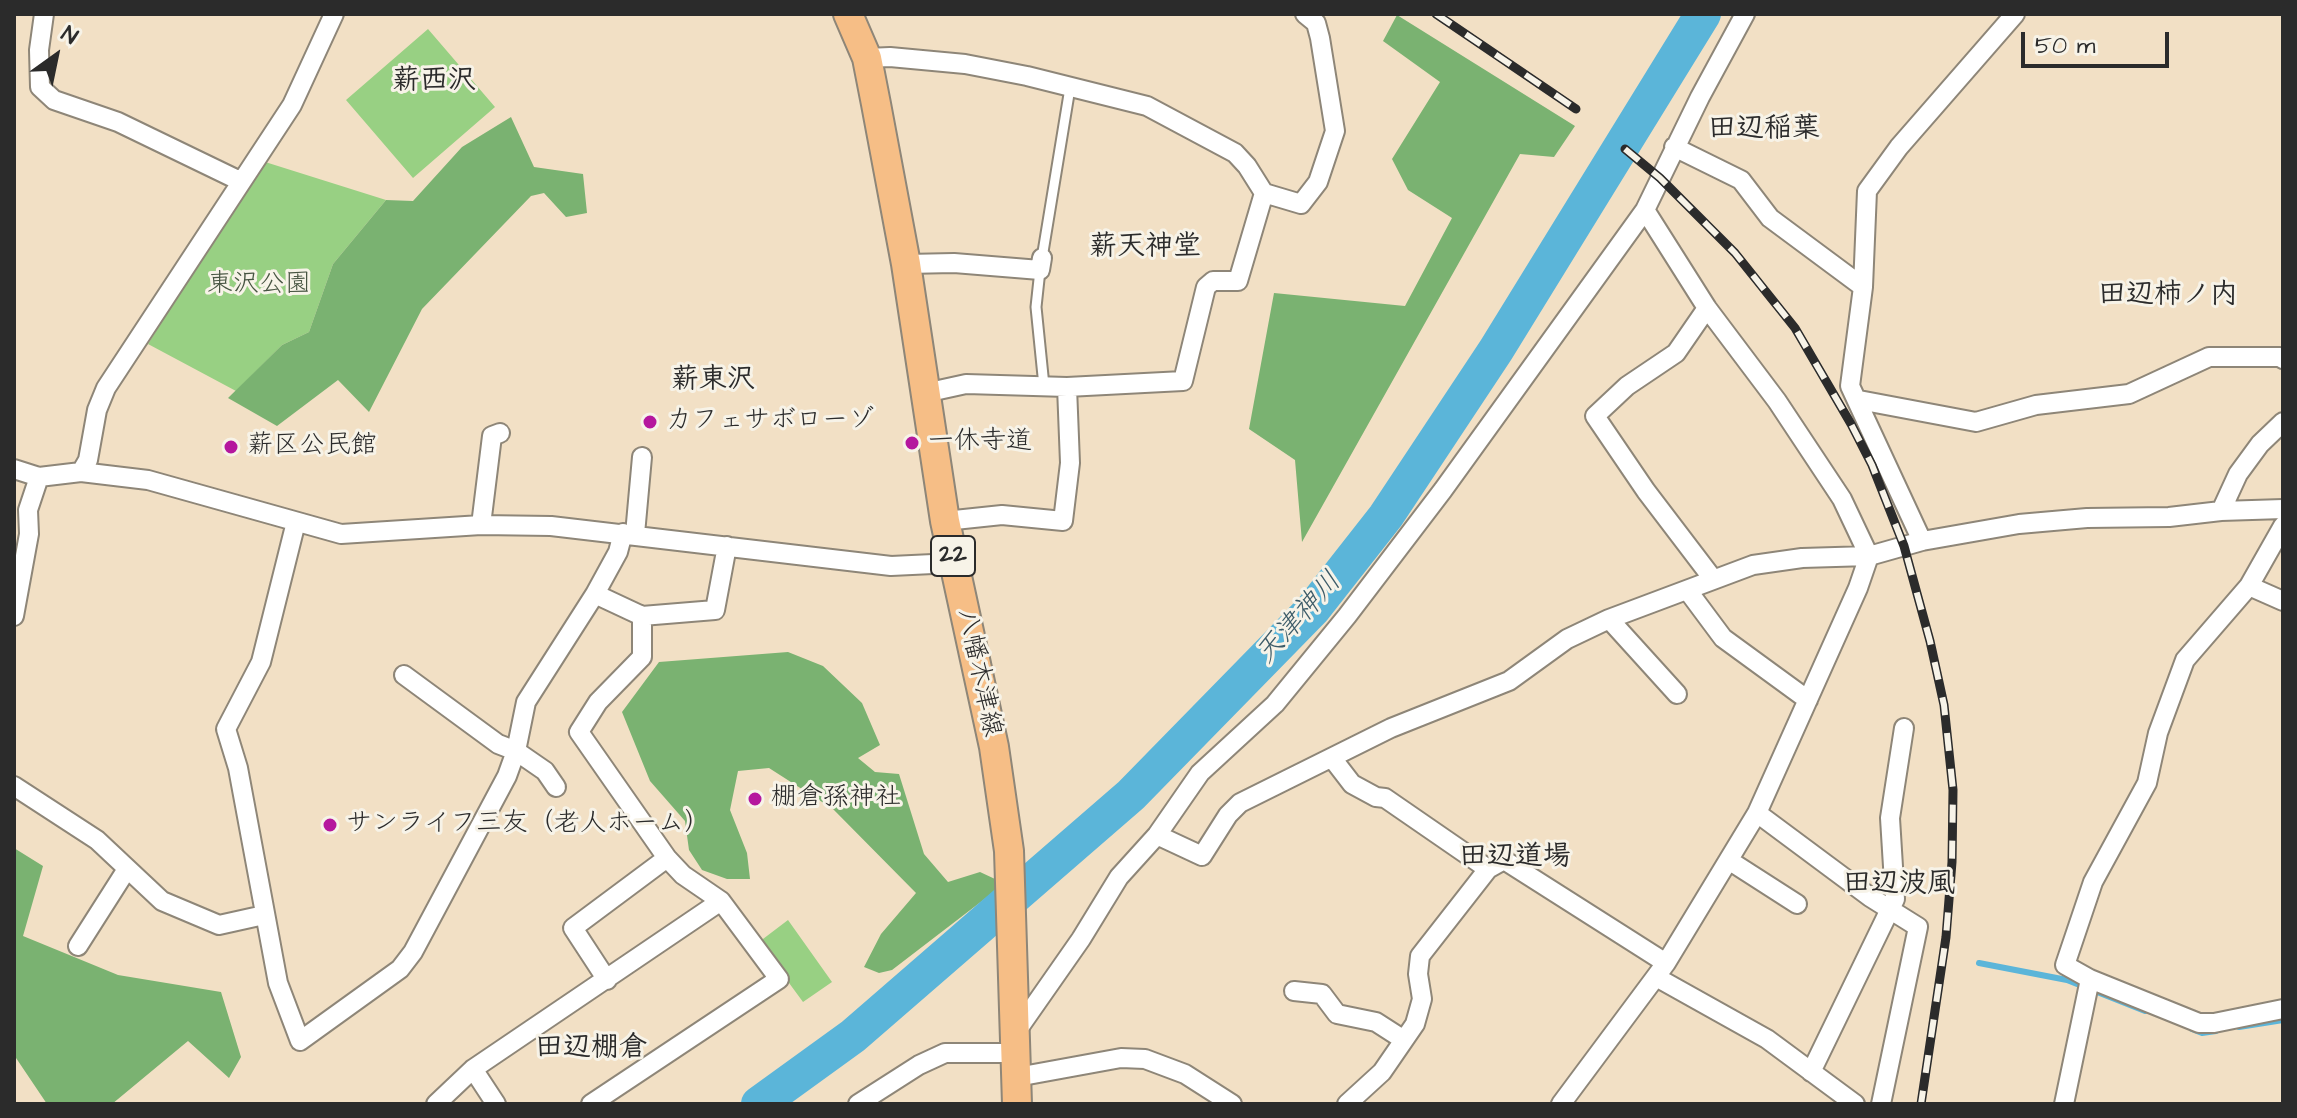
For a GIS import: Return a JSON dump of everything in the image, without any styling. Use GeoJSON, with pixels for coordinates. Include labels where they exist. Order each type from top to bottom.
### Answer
{"type":"FeatureCollection","features":[{"type":"Feature","properties":{"kind":"main road","name":"八幡木津線"},"geometry":{"type":"LineString","coordinates":[[848,14],[867,58],[906,264],[945,521],[994,747],[1009,851],[1017,1066]]}},
{"type":"Feature","properties":{"kind":"street"},"geometry":{"type":"LineString","coordinates":[[44,14],[39,50],[40,87],[54,100],[118,122],[240,181]]}},
{"type":"Feature","properties":{"kind":"street"},"geometry":{"type":"LineString","coordinates":[[81,472],[88,460],[97,410],[106,388],[292,105],[334,14]]}},
{"type":"Feature","properties":{"kind":"street"},"geometry":{"type":"LineString","coordinates":[[1017,1066],[1081,939],[1119,877],[1157,835],[1200,773],[1275,704],[1347,616],[1443,490],[1645,210],[1674,147],[1745,14]]}},
{"type":"Feature","properties":{"kind":"street"},"geometry":{"type":"LineString","coordinates":[[1922,541],[1850,386],[1863,287],[1867,191],[1899,147],[2015,14]]}},
{"type":"Feature","properties":{"kind":"street"},"geometry":{"type":"LineString","coordinates":[[867,58],[890,57],[965,64],[1147,106],[1235,153],[1264,193],[1301,204],[1318,182],[1335,131],[1316,17]]}},
{"type":"Feature","properties":{"kind":"street"},"geometry":{"type":"LineString","coordinates":[[1674,147],[1741,180],[1770,218],[1863,287]]}},
{"type":"Feature","properties":{"kind":"street"},"geometry":{"type":"LineString","coordinates":[[925,393],[966,384],[1067,387],[1183,381],[1206,287],[1213,281],[1238,281],[1264,193]]}},
{"type":"Feature","properties":{"kind":"street"},"geometry":{"type":"LineString","coordinates":[[1561,1104],[1661,970],[1757,813],[1858,588],[1869,556],[1842,499],[1777,401],[1707,308],[1645,210]]}},
{"type":"Feature","properties":{"kind":"street"},"geometry":{"type":"LineString","coordinates":[[906,264],[1041,264]]}},
{"type":"Feature","properties":{"kind":"street"},"geometry":{"type":"LineString","coordinates":[[1707,308],[1676,353],[1627,386],[1595,416],[1646,491],[1713,579]]}},
{"type":"Feature","properties":{"kind":"street"},"geometry":{"type":"LineString","coordinates":[[1859,400],[1976,422],[2036,405],[2129,394],[2209,357],[2283,359]]}},
{"type":"Feature","properties":{"kind":"street"},"geometry":{"type":"LineString","coordinates":[[945,521],[1002,515],[1063,521],[1070,463],[1067,387]]}},
{"type":"Feature","properties":{"kind":"street"},"geometry":{"type":"LineString","coordinates":[[2221,511],[2238,474],[2260,444],[2283,422]]}},
{"type":"Feature","properties":{"kind":"street"},"geometry":{"type":"LineString","coordinates":[[481,525],[492,436],[500,433]]}},
{"type":"Feature","properties":{"kind":"street"},"geometry":{"type":"LineString","coordinates":[[296,522],[261,662],[226,729],[238,768],[278,983],[300,1041],[400,969],[413,952],[507,776],[516,751],[526,702],[629,534],[642,457]]}},
{"type":"Feature","properties":{"kind":"street"},"geometry":{"type":"LineString","coordinates":[[14,469],[39,477],[81,472],[148,480],[341,534],[481,525],[551,526],[891,566],[954,563]]}},
{"type":"Feature","properties":{"kind":"street"},"geometry":{"type":"LineString","coordinates":[[14,616],[29,534],[21,509],[39,477]]}},
{"type":"Feature","properties":{"kind":"street"},"geometry":{"type":"LineString","coordinates":[[1157,835],[1202,856],[1228,815],[1240,803],[1428,712],[1509,681],[1567,639],[1609,619],[1753,565],[1802,558],[1869,556],[1922,541],[2032,523],[2283,509]]}},
{"type":"Feature","properties":{"kind":"street"},"geometry":{"type":"LineString","coordinates":[[2283,526],[2249,586],[2185,660],[2158,733],[2147,783],[2093,882],[2065,965],[2088,986],[2199,1023],[2214,1023],[2283,1009]]}},
{"type":"Feature","properties":{"kind":"street"},"geometry":{"type":"LineString","coordinates":[[595,594],[642,616],[715,610],[727,546]]}},
{"type":"Feature","properties":{"kind":"street"},"geometry":{"type":"LineString","coordinates":[[2249,586],[2283,601]]}},
{"type":"Feature","properties":{"kind":"street"},"geometry":{"type":"LineString","coordinates":[[1688,591],[1723,638],[1808,700]]}},
{"type":"Feature","properties":{"kind":"street"},"geometry":{"type":"LineString","coordinates":[[591,1104],[779,979],[721,901],[683,875],[667,858],[579,732],[598,702],[642,657],[642,616]]}},
{"type":"Feature","properties":{"kind":"street"},"geometry":{"type":"LineString","coordinates":[[1609,619],[1677,694]]}},
{"type":"Feature","properties":{"kind":"street"},"geometry":{"type":"LineString","coordinates":[[404,675],[498,744],[516,751],[545,771],[556,787]]}},
{"type":"Feature","properties":{"kind":"street"},"geometry":{"type":"LineString","coordinates":[[1811,1072],[1895,899],[1890,818],[1904,728]]}},
{"type":"Feature","properties":{"kind":"street"},"geometry":{"type":"LineString","coordinates":[[1332,758],[1352,784],[1376,797],[1385,798],[1488,869]]}},
{"type":"Feature","properties":{"kind":"street"},"geometry":{"type":"LineString","coordinates":[[14,786],[97,840],[162,901],[219,925],[264,915]]}},
{"type":"Feature","properties":{"kind":"street"},"geometry":{"type":"LineString","coordinates":[[1757,813],[1918,927],[1881,1104]]}},
{"type":"Feature","properties":{"kind":"street"},"geometry":{"type":"LineString","coordinates":[[607,980],[573,928],[667,858]]}},
{"type":"Feature","properties":{"kind":"street"},"geometry":{"type":"LineString","coordinates":[[1347,1104],[1382,1072],[1415,1024],[1422,999],[1418,974],[1420,956],[1488,869],[1504,860],[1661,970],[1767,1039],[1855,1104]]}},
{"type":"Feature","properties":{"kind":"street"},"geometry":{"type":"LineString","coordinates":[[1730,861],[1797,904]]}},
{"type":"Feature","properties":{"kind":"street"},"geometry":{"type":"LineString","coordinates":[[78,946],[127,869]]}},
{"type":"Feature","properties":{"kind":"street"},"geometry":{"type":"LineString","coordinates":[[436,1104],[473,1069],[721,901]]}},
{"type":"Feature","properties":{"kind":"street"},"geometry":{"type":"LineString","coordinates":[[2064,1104],[2088,986]]}},
{"type":"Feature","properties":{"kind":"street"},"geometry":{"type":"LineString","coordinates":[[1294,991],[1322,994],[1337,1014],[1376,1022],[1404,1040]]}},
{"type":"Feature","properties":{"kind":"street"},"geometry":{"type":"LineString","coordinates":[[858,1104],[919,1065],[945,1053],[1017,1066],[1145,1059],[1185,1074],[1232,1104]]}},
{"type":"Feature","properties":{"kind":"street"},"geometry":{"type":"LineString","coordinates":[[473,1069],[496,1104]]}},
{"type":"Feature","properties":{"kind":"lane"},"geometry":{"type":"LineString","coordinates":[[1044,386],[1036,307],[1070,88]]}},
{"type":"Feature","properties":{"kind":"green space"},"geometry":{"type":"Polygon","coordinates":[[[1397,15],[1575,126],[1554,157],[1520,154],[1302,542],[1295,460],[1249,429],[1274,293],[1405,306],[1452,218],[1408,190],[1392,159],[1440,82],[1383,41],[1397,15]]]}},
{"type":"Feature","properties":{"kind":"green space"},"geometry":{"type":"Polygon","coordinates":[[[428,29],[495,107],[413,178],[346,100],[428,29]]]}},
{"type":"Feature","properties":{"kind":"green space"},"geometry":{"type":"Polygon","coordinates":[[[511,117],[534,167],[583,174],[587,213],[566,217],[544,193],[531,196],[422,309],[369,412],[338,380],[277,426],[228,398],[282,345],[309,332],[333,264],[386,200],[413,201],[462,147],[511,117]]]}},
{"type":"Feature","properties":{"kind":"green space","name":"東沢公園"},"geometry":{"type":"Polygon","coordinates":[[[262,161],[386,200],[333,264],[309,332],[282,345],[236,391],[148,344],[262,161]]]}},
{"type":"Feature","properties":{"kind":"green space"},"geometry":{"type":"Polygon","coordinates":[[[788,652],[823,666],[862,703],[880,745],[858,758],[875,772],[899,774],[924,854],[948,882],[980,872],[995,879],[995,891],[892,970],[879,973],[864,967],[881,934],[916,893],[833,809],[769,768],[738,771],[730,810],[747,853],[750,879],[727,879],[702,870],[689,850],[685,821],[650,781],[622,712],[659,662],[788,652]]]}},
{"type":"Feature","properties":{"kind":"green space"},"geometry":{"type":"Polygon","coordinates":[[[14,848],[43,866],[23,936],[118,975],[221,992],[241,1057],[229,1078],[188,1041],[112,1104],[47,1104],[14,1055],[14,848]]]}},
{"type":"Feature","properties":{"kind":"green space"},"geometry":{"type":"Polygon","coordinates":[[[788,920],[832,982],[803,1002],[759,942],[788,920]]]}},
{"type":"Feature","properties":{"kind":"waterway","name":"天津神川"},"geometry":{"type":"LineString","coordinates":[[759,1104],[853,1036],[1131,795],[1313,609],[1386,516],[1496,350],[1703,14]]}},
{"type":"Feature","properties":{"kind":"waterway"},"geometry":{"type":"LineString","coordinates":[[1979,963],[2067,980],[2145,1011]]}},
{"type":"Feature","properties":{"kind":"waterway"},"geometry":{"type":"LineString","coordinates":[[2239,1027],[2283,1020]]}},
{"type":"Feature","properties":{"kind":"waterway"},"geometry":{"type":"LineString","coordinates":[[2192,1029],[2202,1033],[2216,1031]]}},
{"type":"Feature","properties":{"kind":"railway"},"geometry":{"type":"LineString","coordinates":[[1436,14],[1576,109]]}},
{"type":"Feature","properties":{"kind":"railway"},"geometry":{"type":"LineString","coordinates":[[1625,149],[1660,178],[1735,253],[1795,328],[1872,465],[1904,546],[1944,705],[1953,790],[1952,862],[1946,937],[1921,1104]]}},
{"type":"Feature","properties":{"kind":"place","name":"カフェサボローゾ"},"geometry":{"type":"Point","coordinates":[650,422]}},
{"type":"Feature","properties":{"kind":"place","name":"一休寺道"},"geometry":{"type":"Point","coordinates":[912,443]}},
{"type":"Feature","properties":{"kind":"place","name":"薪区公民館"},"geometry":{"type":"Point","coordinates":[231,447]}},
{"type":"Feature","properties":{"kind":"place","name":"棚倉孫神社"},"geometry":{"type":"Point","coordinates":[755,799]}},
{"type":"Feature","properties":{"kind":"place","name":"サンライフ三友（老人ホーム）"},"geometry":{"type":"Point","coordinates":[330,825]}},
{"type":"Feature","properties":{"kind":"district","name":"薪西沢"},"geometry":{"type":"Point","coordinates":[434,82]}},
{"type":"Feature","properties":{"kind":"district","name":"田辺稲葉"},"geometry":{"type":"Point","coordinates":[1764,130]}},
{"type":"Feature","properties":{"kind":"district","name":"薪天神堂"},"geometry":{"type":"Point","coordinates":[1145,248]}},
{"type":"Feature","properties":{"kind":"district","name":"田辺柿ノ内"},"geometry":{"type":"Point","coordinates":[2168,296]}},
{"type":"Feature","properties":{"kind":"district","name":"薪東沢"},"geometry":{"type":"Point","coordinates":[713,381]}},
{"type":"Feature","properties":{"kind":"district","name":"田辺道場"},"geometry":{"type":"Point","coordinates":[1515,858]}},
{"type":"Feature","properties":{"kind":"district","name":"田辺波風"},"geometry":{"type":"Point","coordinates":[1899,885]}},
{"type":"Feature","properties":{"kind":"district","name":"田辺棚倉"},"geometry":{"type":"Point","coordinates":[591,1049]}}]}
